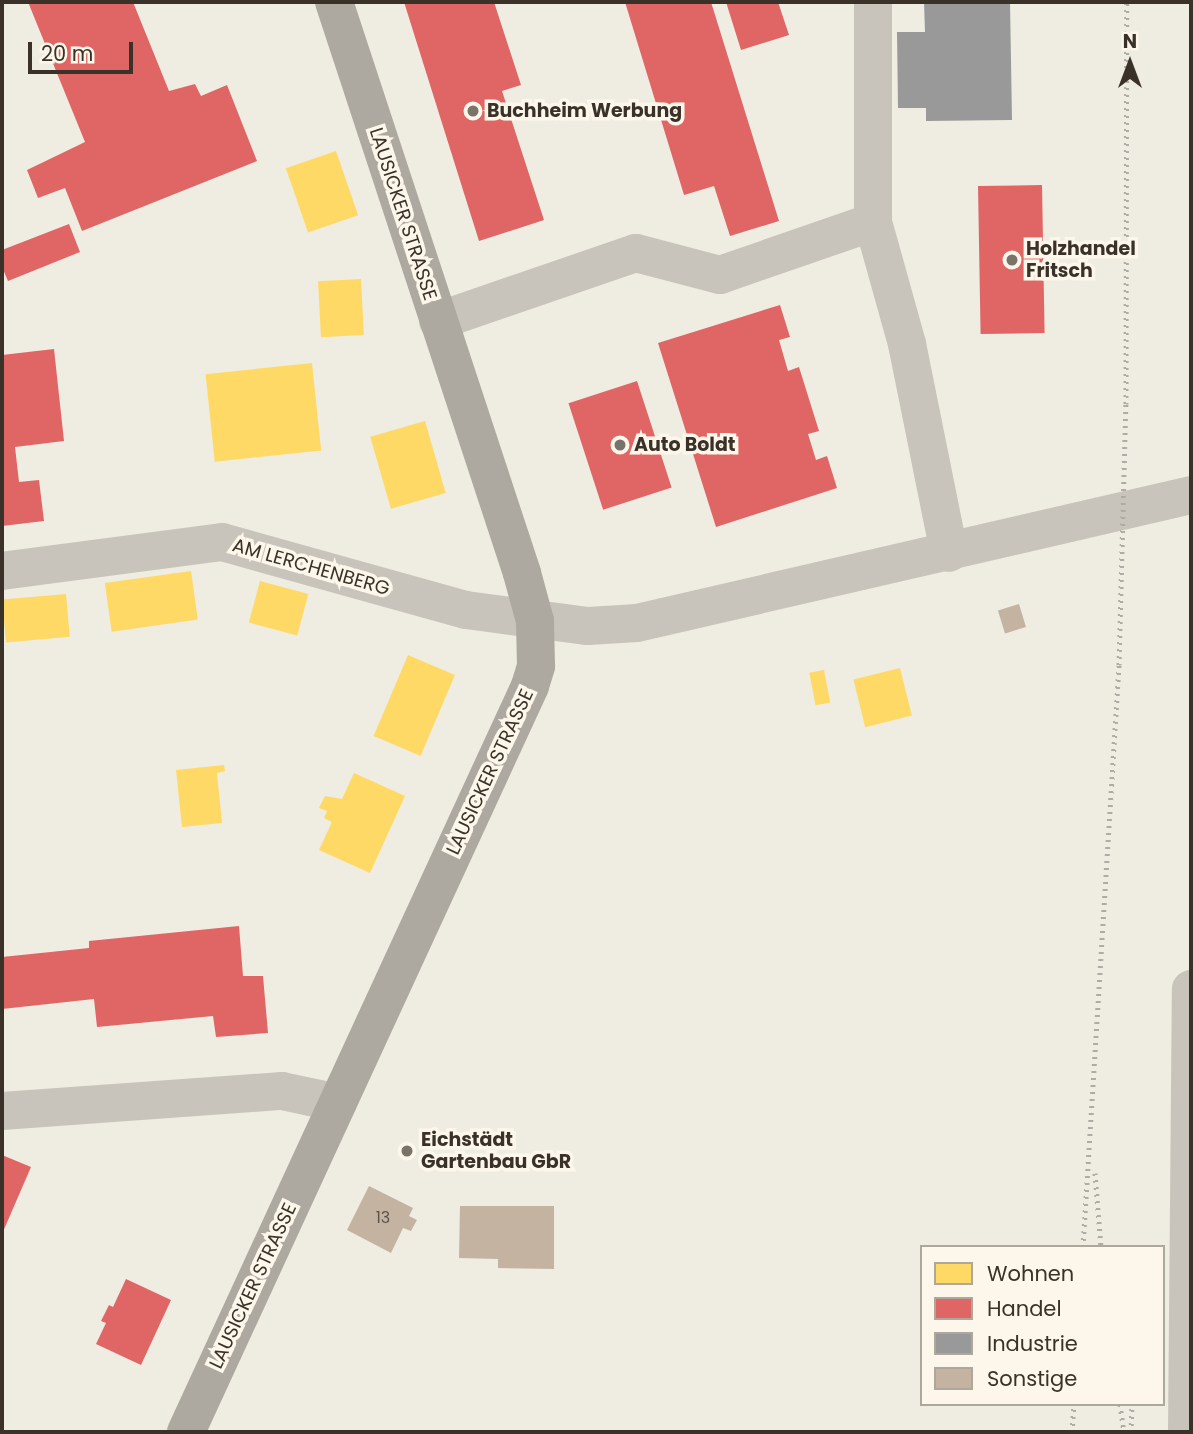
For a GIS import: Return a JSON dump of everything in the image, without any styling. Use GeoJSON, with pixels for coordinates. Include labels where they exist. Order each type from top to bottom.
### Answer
{"type":"FeatureCollection","features":[{"type":"Feature","properties":{"kind":"main road","name":"LAUSICKER STRASSE"},"geometry":{"type":"LineString","coordinates":[[186,1432],[530,686],[536,655],[535,621],[522,573],[334,2]]}},
{"type":"Feature","properties":{"kind":"street"},"geometry":{"type":"LineString","coordinates":[[873,2],[873,222],[907,344],[949,552]]}},
{"type":"Feature","properties":{"kind":"street"},"geometry":{"type":"LineString","coordinates":[[438,321],[636,253],[720,275],[873,222]]}},
{"type":"Feature","properties":{"kind":"street","name":"AM LERCHENBERG"},"geometry":{"type":"LineString","coordinates":[[2,570],[222,542],[466,610],[588,626],[637,623],[1191,495]]}},
{"type":"Feature","properties":{"kind":"street"},"geometry":{"type":"LineString","coordinates":[[1187,1432],[1191,989]]}},
{"type":"Feature","properties":{"kind":"street"},"geometry":{"type":"LineString","coordinates":[[2,1111],[282,1091],[338,1103]]}},
{"type":"Feature","properties":{"kind":"building: Wohnen"},"geometry":{"type":"Polygon","coordinates":[[[336,151],[358,215],[308,233],[286,168],[336,151]]]}},
{"type":"Feature","properties":{"kind":"building: Wohnen"},"geometry":{"type":"Polygon","coordinates":[[[361,279],[364,335],[321,337],[318,281],[361,279]]]}},
{"type":"Feature","properties":{"kind":"building: Wohnen"},"geometry":{"type":"Polygon","coordinates":[[[312,363],[321,451],[215,462],[206,374],[312,363]]]}},
{"type":"Feature","properties":{"kind":"building: Wohnen"},"geometry":{"type":"Polygon","coordinates":[[[425,421],[446,493],[391,509],[370,437],[425,421]]]}},
{"type":"Feature","properties":{"kind":"building: Wohnen"},"geometry":{"type":"Polygon","coordinates":[[[191,571],[198,620],[112,632],[105,583],[191,571]]]}},
{"type":"Feature","properties":{"kind":"building: Wohnen"},"geometry":{"type":"Polygon","coordinates":[[[260,581],[308,594],[297,635],[249,623],[260,581]]]}},
{"type":"Feature","properties":{"kind":"building: Wohnen"},"geometry":{"type":"Polygon","coordinates":[[[66,594],[70,637],[6,642],[2,600],[66,594]]]}},
{"type":"Feature","properties":{"kind":"building: Wohnen"},"geometry":{"type":"Polygon","coordinates":[[[408,655],[455,675],[421,756],[374,736],[408,655]]]}},
{"type":"Feature","properties":{"kind":"building: Wohnen"},"geometry":{"type":"Polygon","coordinates":[[[900,668],[912,716],[865,727],[853,680],[900,668]]]}},
{"type":"Feature","properties":{"kind":"building: Wohnen"},"geometry":{"type":"Polygon","coordinates":[[[824,670],[830,702],[816,705],[809,673],[824,670]]]}},
{"type":"Feature","properties":{"kind":"building: Wohnen"},"geometry":{"type":"Polygon","coordinates":[[[224,765],[225,771],[217,773],[222,823],[182,827],[176,770],[224,765]]]}},
{"type":"Feature","properties":{"kind":"building: Wohnen"},"geometry":{"type":"Polygon","coordinates":[[[354,773],[405,796],[370,873],[319,850],[332,822],[324,818],[327,811],[319,808],[325,796],[342,799],[354,773]]]}},
{"type":"Feature","properties":{"kind":"building: Handel"},"geometry":{"type":"Polygon","coordinates":[[[28,2],[133,2],[169,91],[195,84],[201,96],[227,85],[257,161],[82,231],[65,188],[38,198],[27,170],[85,142],[28,2]]]}},
{"type":"Feature","properties":{"kind":"building: Handel","name":"Buchheim Werbung"},"geometry":{"type":"Polygon","coordinates":[[[404,2],[494,2],[521,85],[502,91],[544,220],[479,241],[404,2]]]}},
{"type":"Feature","properties":{"kind":"building: Handel"},"geometry":{"type":"Polygon","coordinates":[[[625,2],[711,2],[779,221],[730,236],[714,186],[684,195],[625,2]]]}},
{"type":"Feature","properties":{"kind":"building: Handel"},"geometry":{"type":"Polygon","coordinates":[[[726,2],[778,2],[789,35],[741,50],[726,2]]]}},
{"type":"Feature","properties":{"kind":"building: Handel","name":"Holzhandel Fritsch"},"geometry":{"type":"Polygon","coordinates":[[[1042,185],[1045,333],[981,334],[978,186],[1042,185]]]}},
{"type":"Feature","properties":{"kind":"building: Handel"},"geometry":{"type":"Polygon","coordinates":[[[69,224],[80,252],[8,281],[2,267],[2,250],[69,224]]]}},
{"type":"Feature","properties":{"kind":"building: Handel"},"geometry":{"type":"Polygon","coordinates":[[[780,305],[790,337],[779,340],[788,371],[799,367],[819,431],[808,434],[816,460],[827,456],[837,488],[716,527],[658,343],[780,305]]]}},
{"type":"Feature","properties":{"kind":"building: Handel"},"geometry":{"type":"Polygon","coordinates":[[[54,349],[64,441],[15,447],[19,482],[39,480],[44,521],[2,526],[2,355],[54,349]]]}},
{"type":"Feature","properties":{"kind":"building: Handel","name":"Auto Boldt"},"geometry":{"type":"Polygon","coordinates":[[[637,381],[672,488],[603,510],[569,403],[637,381]]]}},
{"type":"Feature","properties":{"kind":"building: Handel"},"geometry":{"type":"Polygon","coordinates":[[[239,926],[243,976],[263,976],[268,1033],[216,1037],[213,1016],[97,1027],[94,999],[2,1009],[2,957],[89,948],[89,941],[239,926]]]}},
{"type":"Feature","properties":{"kind":"building: Handel"},"geometry":{"type":"Polygon","coordinates":[[[2,1155],[31,1167],[2,1234],[2,1155]]]}},
{"type":"Feature","properties":{"kind":"building: Handel"},"geometry":{"type":"Polygon","coordinates":[[[126,1279],[171,1300],[141,1365],[96,1344],[106,1323],[101,1321],[109,1305],[113,1307],[126,1279]]]}},
{"type":"Feature","properties":{"kind":"building: Industrie"},"geometry":{"type":"Polygon","coordinates":[[[924,2],[1010,2],[1012,120],[926,121],[926,108],[898,108],[897,32],[925,32],[924,2]]]}},
{"type":"Feature","properties":{"kind":"building: Sonstige"},"geometry":{"type":"Polygon","coordinates":[[[1019,604],[1026,627],[1005,633],[998,610],[1019,604]]]}},
{"type":"Feature","properties":{"kind":"building: Sonstige"},"geometry":{"type":"Polygon","coordinates":[[[369,1186],[413,1208],[409,1216],[417,1220],[411,1231],[403,1228],[391,1253],[347,1230],[369,1186]]]}},
{"type":"Feature","properties":{"kind":"building: Sonstige"},"geometry":{"type":"Polygon","coordinates":[[[460,1206],[554,1206],[554,1269],[498,1268],[498,1259],[459,1258],[460,1206]]]}},
{"type":"Feature","properties":{"kind":"railway"},"geometry":{"type":"LineString","coordinates":[[1083,1245],[1119,665],[1126,404],[1127,2]]}},
{"type":"Feature","properties":{"kind":"railway"},"geometry":{"type":"LineString","coordinates":[[1095,1173],[1101,1245]]}},
{"type":"Feature","properties":{"kind":"railway"},"geometry":{"type":"LineString","coordinates":[[1072,1432],[1074,1406]]}},
{"type":"Feature","properties":{"kind":"railway"},"geometry":{"type":"LineString","coordinates":[[1120,1406],[1124,1432]]}},
{"type":"Feature","properties":{"kind":"railway"},"geometry":{"type":"LineString","coordinates":[[1131,1432],[1132,1406]]}},
{"type":"Feature","properties":{"kind":"place","name":"Buchheim Werbung"},"geometry":{"type":"Point","coordinates":[473,111]}},
{"type":"Feature","properties":{"kind":"place","name":"Holzhandel Fritsch"},"geometry":{"type":"Point","coordinates":[1012,260]}},
{"type":"Feature","properties":{"kind":"place","name":"Auto Boldt"},"geometry":{"type":"Point","coordinates":[620,445]}},
{"type":"Feature","properties":{"kind":"place","name":"Eichstädt Gartenbau GbR"},"geometry":{"type":"Point","coordinates":[407,1151]}}]}
